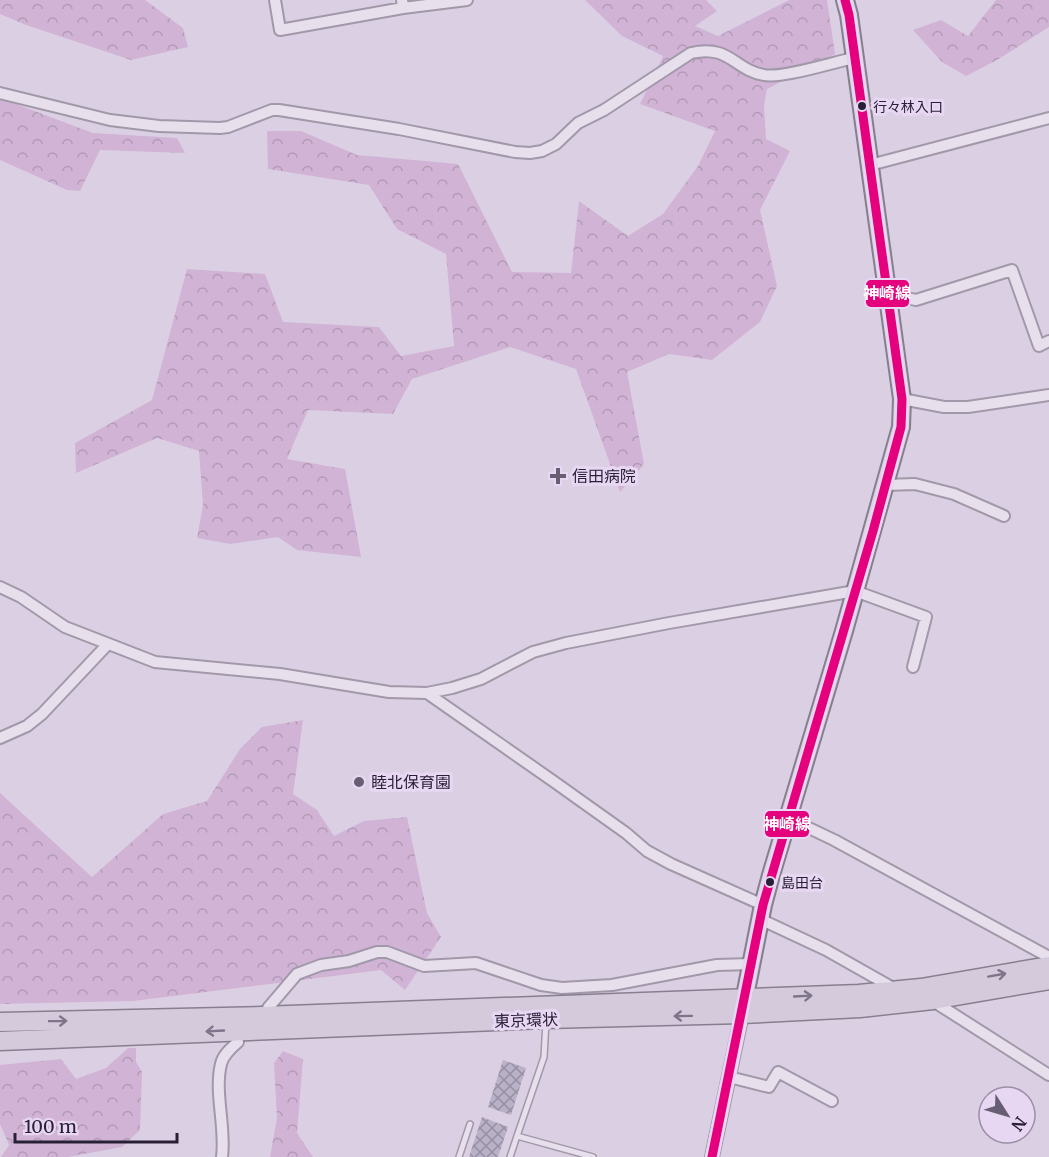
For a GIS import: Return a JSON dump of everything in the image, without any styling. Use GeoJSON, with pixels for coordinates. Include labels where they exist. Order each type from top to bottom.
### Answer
{"type":"FeatureCollection","features":[{"type":"Feature","properties":{"kind":"highway","name":"東京環状"},"geometry":{"type":"LineString","coordinates":[[0,1041],[546,1019],[743,1007],[951,983],[1049,966]]}},
{"type":"Feature","properties":{"kind":"highway","name":"東京環状"},"geometry":{"type":"LineString","coordinates":[[0,1022],[743,1007],[860,1008],[933,1000],[1049,980]]}},
{"type":"Feature","properties":{"kind":"main road"},"geometry":{"type":"LineString","coordinates":[[743,1007],[762,912],[899,439],[902,399],[845,0]]}},
{"type":"Feature","properties":{"kind":"street"},"geometry":{"type":"LineString","coordinates":[[275,0],[280,30],[402,4],[467,0]]}},
{"type":"Feature","properties":{"kind":"street"},"geometry":{"type":"LineString","coordinates":[[0,93],[89,116],[136,124],[220,128],[272,110],[279,110],[380,125],[530,153],[542,151],[556,144],[578,123],[604,110],[691,53],[703,50],[715,51],[761,75],[770,76],[855,58]]}},
{"type":"Feature","properties":{"kind":"street"},"geometry":{"type":"LineString","coordinates":[[870,165],[1049,118]]}},
{"type":"Feature","properties":{"kind":"street"},"geometry":{"type":"LineString","coordinates":[[887,294],[916,300],[1012,270],[1040,346],[1049,341]]}},
{"type":"Feature","properties":{"kind":"street"},"geometry":{"type":"LineString","coordinates":[[902,399],[944,407],[968,407],[1049,395]]}},
{"type":"Feature","properties":{"kind":"street"},"geometry":{"type":"LineString","coordinates":[[886,485],[915,484],[954,494],[1004,516]]}},
{"type":"Feature","properties":{"kind":"street"},"geometry":{"type":"LineString","coordinates":[[0,587],[21,597],[65,627],[155,662],[280,675],[389,692],[427,693],[481,679],[533,652],[566,643],[855,591],[926,617],[913,667]]}},
{"type":"Feature","properties":{"kind":"street"},"geometry":{"type":"LineString","coordinates":[[0,738],[27,726],[42,714],[108,644]]}},
{"type":"Feature","properties":{"kind":"street"},"geometry":{"type":"LineString","coordinates":[[427,693],[562,787],[647,851],[731,892],[896,990],[933,1000],[1049,1075]]}},
{"type":"Feature","properties":{"kind":"street"},"geometry":{"type":"LineString","coordinates":[[788,818],[834,840],[1049,957]]}},
{"type":"Feature","properties":{"kind":"street"},"geometry":{"type":"LineString","coordinates":[[268,1008],[297,974],[321,965],[349,961],[377,952],[387,952],[424,966],[476,963],[541,985],[562,988],[612,985],[717,964],[751,964]]}},
{"type":"Feature","properties":{"kind":"street"},"geometry":{"type":"LineString","coordinates":[[712,1157],[743,1007]]}},
{"type":"Feature","properties":{"kind":"street"},"geometry":{"type":"LineString","coordinates":[[222,1157],[224,1143],[220,1087],[221,1063],[226,1053],[238,1042]]}},
{"type":"Feature","properties":{"kind":"street"},"geometry":{"type":"LineString","coordinates":[[729,1077],[770,1087],[778,1072],[832,1101]]}},
{"type":"Feature","properties":{"kind":"lane"},"geometry":{"type":"LineString","coordinates":[[510,1157],[544,1057],[546,1019]]}},
{"type":"Feature","properties":{"kind":"lane"},"geometry":{"type":"LineString","coordinates":[[459,1157],[470,1124]]}},
{"type":"Feature","properties":{"kind":"lane"},"geometry":{"type":"LineString","coordinates":[[517,1136],[593,1157]]}},
{"type":"Feature","properties":{"kind":"green space"},"geometry":{"type":"Polygon","coordinates":[[[0,0],[145,0],[183,28],[188,47],[131,60],[0,14],[0,0]]]}},
{"type":"Feature","properties":{"kind":"green space"},"geometry":{"type":"Polygon","coordinates":[[[585,0],[706,0],[717,11],[695,26],[718,36],[789,0],[827,0],[835,54],[767,89],[764,105],[766,139],[790,151],[760,210],[777,286],[760,322],[712,360],[669,354],[627,372],[644,464],[620,492],[576,369],[510,347],[412,379],[393,414],[308,410],[287,459],[345,469],[361,557],[297,550],[278,537],[230,544],[197,538],[203,505],[199,451],[157,438],[76,473],[75,443],[152,400],[187,269],[265,274],[283,322],[379,327],[401,356],[454,346],[446,254],[397,229],[369,185],[268,169],[267,131],[301,131],[357,155],[458,164],[512,272],[571,273],[579,201],[628,236],[663,214],[698,166],[715,131],[640,104],[663,56],[622,36],[585,0]]]}},
{"type":"Feature","properties":{"kind":"green space"},"geometry":{"type":"Polygon","coordinates":[[[996,0],[1049,0],[1049,27],[997,60],[966,76],[942,62],[913,30],[941,20],[968,36],[996,0]]]}},
{"type":"Feature","properties":{"kind":"green space"},"geometry":{"type":"Polygon","coordinates":[[[0,98],[93,133],[177,138],[185,153],[100,150],[80,191],[67,190],[0,160],[0,98]]]}},
{"type":"Feature","properties":{"kind":"green space"},"geometry":{"type":"Polygon","coordinates":[[[303,720],[293,794],[317,810],[334,836],[364,821],[407,817],[427,913],[441,937],[405,990],[381,970],[133,1001],[0,1004],[0,793],[92,877],[163,814],[207,801],[240,749],[262,727],[303,720]]]}},
{"type":"Feature","properties":{"kind":"green space"},"geometry":{"type":"Polygon","coordinates":[[[128,1048],[136,1048],[136,1062],[142,1072],[140,1130],[122,1147],[68,1157],[1,1157],[9,1145],[0,1124],[0,1065],[61,1059],[76,1079],[106,1068],[128,1048]]]}},
{"type":"Feature","properties":{"kind":"green space"},"geometry":{"type":"Polygon","coordinates":[[[283,1051],[303,1059],[297,1133],[313,1157],[270,1157],[277,1118],[274,1063],[283,1051]]]}},
{"type":"Feature","properties":{"kind":"building"},"geometry":{"type":"Polygon","coordinates":[[[503,1060],[526,1068],[511,1115],[488,1107],[503,1060]]]}},
{"type":"Feature","properties":{"kind":"building"},"geometry":{"type":"Polygon","coordinates":[[[482,1117],[508,1127],[498,1157],[469,1157],[482,1117]]]}},
{"type":"Feature","properties":{"kind":"transit line","name":"神崎線"},"geometry":{"type":"LineString","coordinates":[[712,1157],[763,905],[873,531],[901,427],[902,399],[849,15],[845,0]]}},
{"type":"Feature","properties":{"kind":"place","name":"行々林入口"},"geometry":{"type":"Point","coordinates":[862,106]}},
{"type":"Feature","properties":{"kind":"place","name":"信田病院"},"geometry":{"type":"Point","coordinates":[558,476]}},
{"type":"Feature","properties":{"kind":"place","name":"睦北保育園"},"geometry":{"type":"Point","coordinates":[359,782]}},
{"type":"Feature","properties":{"kind":"place","name":"島田台"},"geometry":{"type":"Point","coordinates":[770,882]}}]}
